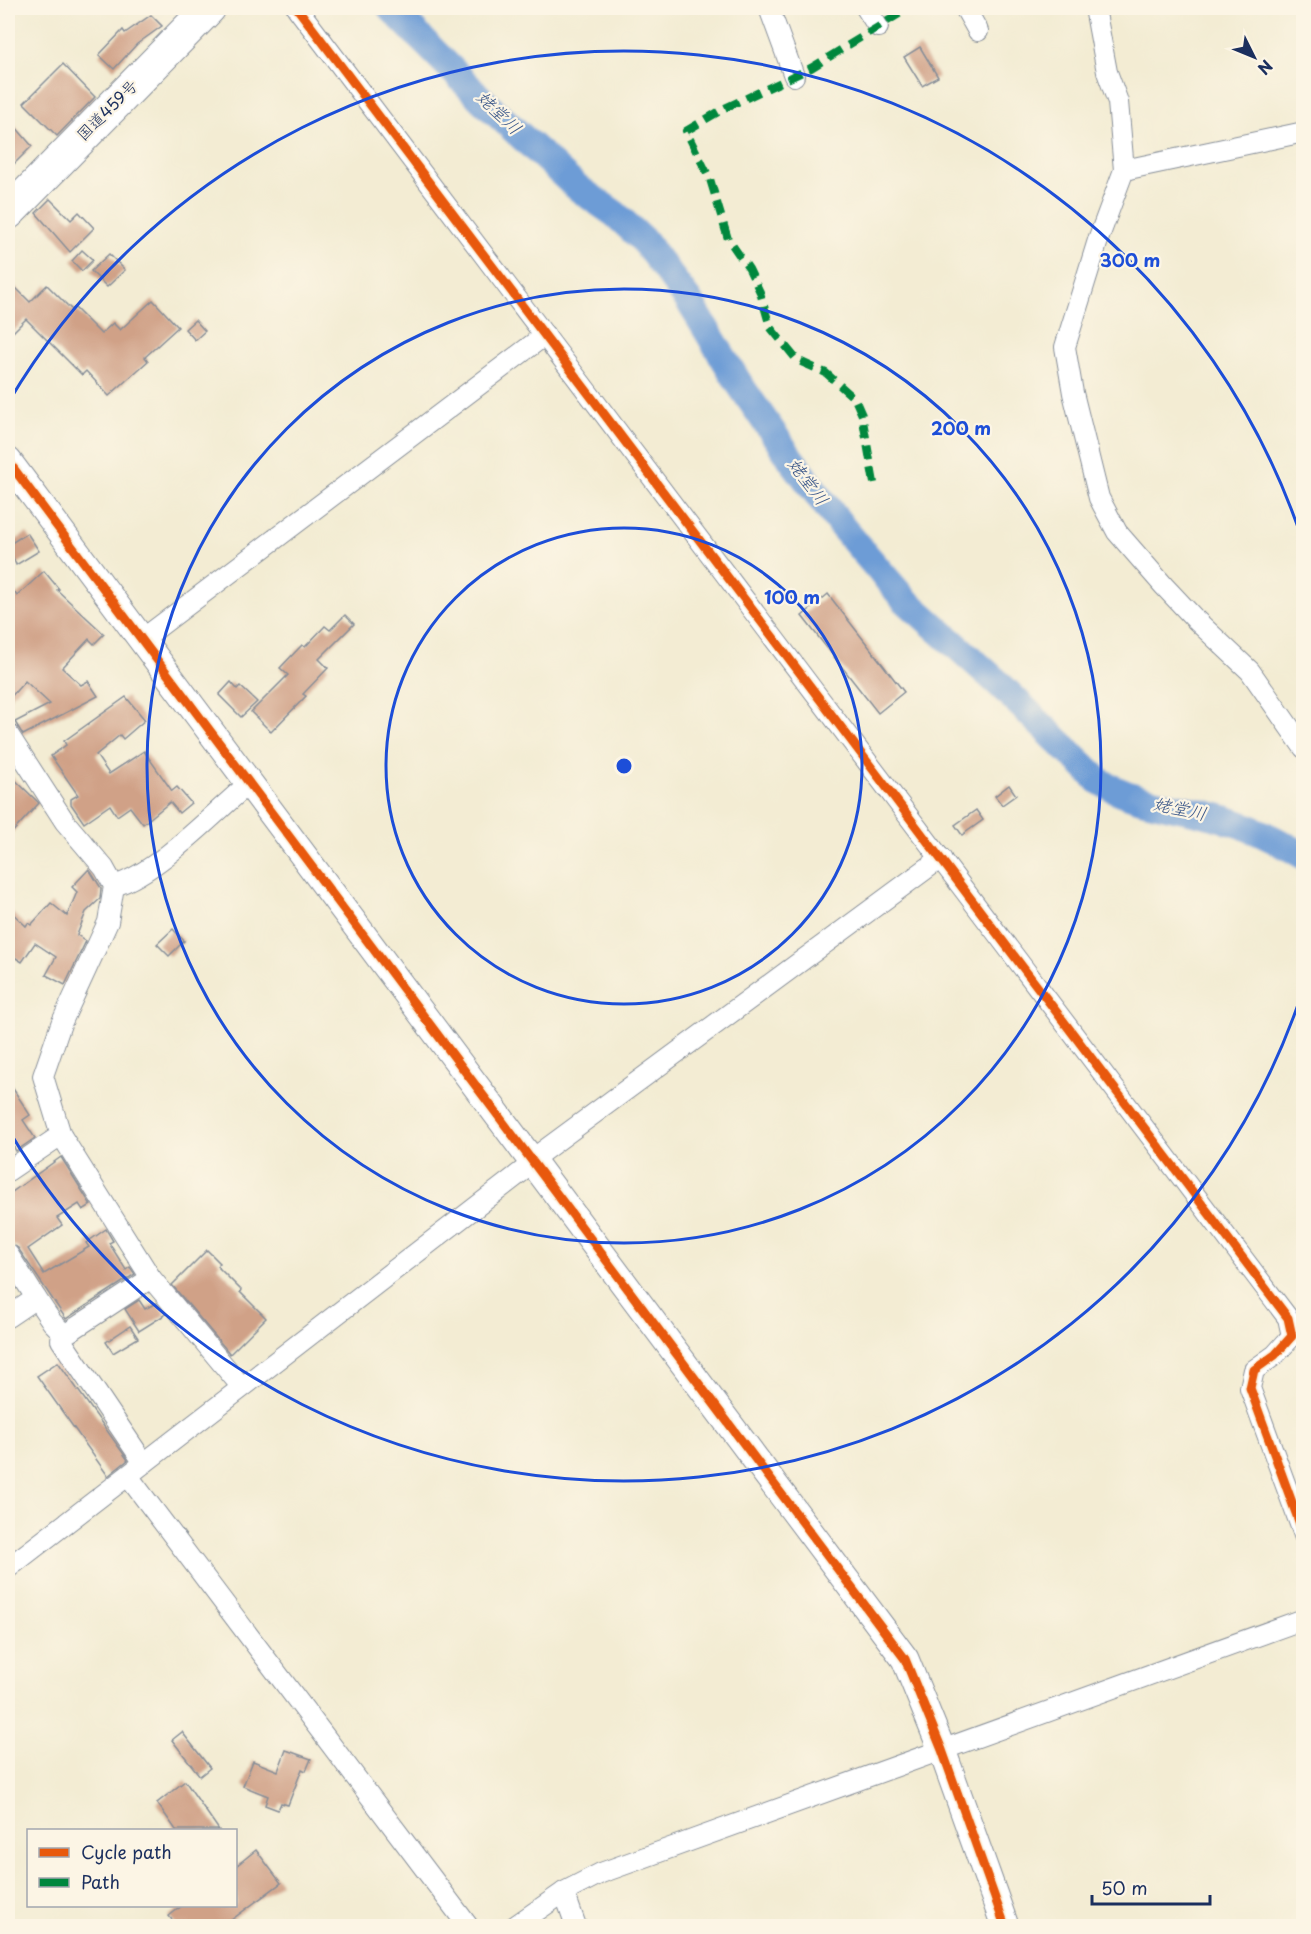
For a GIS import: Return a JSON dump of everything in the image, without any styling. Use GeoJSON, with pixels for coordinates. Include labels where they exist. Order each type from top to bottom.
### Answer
{"type":"FeatureCollection","features":[{"type":"Feature","properties":{"kind":"highway","name":"国道459号"},"geometry":{"type":"LineString","coordinates":[[8,213],[209,8]]}},
{"type":"Feature","properties":{"kind":"street"},"geometry":{"type":"LineString","coordinates":[[297,8],[1288,1318],[1292,1336],[1275,1355],[1254,1370],[1250,1389],[1304,1535]]}},
{"type":"Feature","properties":{"kind":"street"},"geometry":{"type":"LineString","coordinates":[[769,8],[794,76]]}},
{"type":"Feature","properties":{"kind":"street"},"geometry":{"type":"LineString","coordinates":[[866,8],[878,27]]}},
{"type":"Feature","properties":{"kind":"street"},"geometry":{"type":"LineString","coordinates":[[965,8],[978,32]]}},
{"type":"Feature","properties":{"kind":"street"},"geometry":{"type":"LineString","coordinates":[[1095,8],[1107,72],[1119,102],[1124,170],[1099,237],[1065,347],[1073,393],[1099,498],[1117,532],[1196,620],[1250,671],[1304,748]]}},
{"type":"Feature","properties":{"kind":"street"},"geometry":{"type":"LineString","coordinates":[[1124,170],[1304,132]]}},
{"type":"Feature","properties":{"kind":"street"},"geometry":{"type":"LineString","coordinates":[[140,641],[545,335]]}},
{"type":"Feature","properties":{"kind":"street"},"geometry":{"type":"LineString","coordinates":[[8,461],[140,641],[905,1659],[942,1750],[1005,1926]]}},
{"type":"Feature","properties":{"kind":"street"},"geometry":{"type":"LineString","coordinates":[[8,734],[65,822],[104,868],[114,886],[108,922],[61,1023],[43,1076],[61,1134],[151,1278],[241,1386]]}},
{"type":"Feature","properties":{"kind":"street"},"geometry":{"type":"LineString","coordinates":[[114,886],[127,882],[160,858],[248,784]]}},
{"type":"Feature","properties":{"kind":"street"},"geometry":{"type":"LineString","coordinates":[[8,1568],[533,1163],[542,1152],[941,858]]}},
{"type":"Feature","properties":{"kind":"street"},"geometry":{"type":"LineString","coordinates":[[8,1171],[61,1134]]}},
{"type":"Feature","properties":{"kind":"street"},"geometry":{"type":"LineString","coordinates":[[8,1254],[52,1322],[62,1332]]}},
{"type":"Feature","properties":{"kind":"street"},"geometry":{"type":"LineString","coordinates":[[62,1332],[75,1330],[151,1278]]}},
{"type":"Feature","properties":{"kind":"street"},"geometry":{"type":"LineString","coordinates":[[8,1317],[36,1298]]}},
{"type":"Feature","properties":{"kind":"street"},"geometry":{"type":"LineString","coordinates":[[62,1332],[61,1340],[144,1463]]}},
{"type":"Feature","properties":{"kind":"street"},"geometry":{"type":"LineString","coordinates":[[128,1476],[468,1926]]}},
{"type":"Feature","properties":{"kind":"street"},"geometry":{"type":"LineString","coordinates":[[515,1926],[564,1892],[601,1873],[1304,1619]]}},
{"type":"Feature","properties":{"kind":"street"},"geometry":{"type":"LineString","coordinates":[[564,1892],[576,1926]]}},
{"type":"Feature","properties":{"kind":"building"},"geometry":{"type":"Polygon","coordinates":[[[151,15],[162,26],[137,44],[114,69],[99,55],[123,30],[125,33],[151,15]]]}},
{"type":"Feature","properties":{"kind":"building"},"geometry":{"type":"Polygon","coordinates":[[[920,47],[938,77],[922,86],[904,57],[920,47]]]}},
{"type":"Feature","properties":{"kind":"building"},"geometry":{"type":"Polygon","coordinates":[[[63,64],[95,97],[57,136],[24,103],[63,64]]]}},
{"type":"Feature","properties":{"kind":"building"},"geometry":{"type":"Polygon","coordinates":[[[8,118],[32,146],[8,170],[8,118]]]}},
{"type":"Feature","properties":{"kind":"building"},"geometry":{"type":"Polygon","coordinates":[[[50,199],[71,220],[79,212],[94,228],[70,252],[36,213],[50,199]]]}},
{"type":"Feature","properties":{"kind":"building"},"geometry":{"type":"Polygon","coordinates":[[[82,250],[93,260],[82,271],[72,261],[82,250]]]}},
{"type":"Feature","properties":{"kind":"building"},"geometry":{"type":"Polygon","coordinates":[[[109,254],[125,270],[107,287],[91,271],[109,254]]]}},
{"type":"Feature","properties":{"kind":"building"},"geometry":{"type":"Polygon","coordinates":[[[47,285],[101,334],[113,323],[120,330],[153,300],[178,327],[145,357],[148,361],[109,396],[86,371],[82,375],[26,319],[8,337],[8,294],[15,287],[30,302],[47,285]]]}},
{"type":"Feature","properties":{"kind":"building"},"geometry":{"type":"Polygon","coordinates":[[[195,320],[205,331],[195,340],[185,329],[195,320]]]}},
{"type":"Feature","properties":{"kind":"building"},"geometry":{"type":"Polygon","coordinates":[[[27,533],[39,551],[16,565],[8,545],[27,533]]]}},
{"type":"Feature","properties":{"kind":"building"},"geometry":{"type":"Polygon","coordinates":[[[44,571],[59,589],[57,590],[104,634],[94,644],[89,639],[62,668],[81,685],[88,681],[98,696],[23,735],[15,722],[50,704],[25,681],[8,700],[8,584],[17,596],[44,571]]]}},
{"type":"Feature","properties":{"kind":"building"},"geometry":{"type":"Polygon","coordinates":[[[828,594],[904,692],[878,713],[802,616],[828,594]]]}},
{"type":"Feature","properties":{"kind":"building"},"geometry":{"type":"Polygon","coordinates":[[[345,615],[354,624],[319,659],[328,668],[303,694],[306,696],[271,732],[251,712],[288,675],[280,668],[302,645],[305,647],[325,626],[330,630],[345,615]]]}},
{"type":"Feature","properties":{"kind":"building"},"geometry":{"type":"Polygon","coordinates":[[[231,682],[237,689],[240,686],[257,702],[241,717],[219,695],[231,682]]]}},
{"type":"Feature","properties":{"kind":"building"},"geometry":{"type":"Polygon","coordinates":[[[126,697],[145,720],[123,739],[120,735],[96,755],[109,774],[144,751],[172,791],[177,787],[191,803],[179,813],[170,802],[143,824],[130,807],[117,816],[110,805],[84,823],[71,804],[71,799],[78,795],[51,756],[66,745],[64,741],[126,697]]]}},
{"type":"Feature","properties":{"kind":"building"},"geometry":{"type":"Polygon","coordinates":[[[8,773],[39,803],[8,837],[8,773]]]}},
{"type":"Feature","properties":{"kind":"building"},"geometry":{"type":"Polygon","coordinates":[[[1009,785],[1016,795],[1002,805],[995,796],[1009,785]]]}},
{"type":"Feature","properties":{"kind":"building"},"geometry":{"type":"Polygon","coordinates":[[[976,810],[983,820],[962,835],[955,825],[976,810]]]}},
{"type":"Feature","properties":{"kind":"building"},"geometry":{"type":"Polygon","coordinates":[[[89,869],[101,888],[100,899],[86,912],[77,935],[86,941],[65,985],[46,975],[56,957],[35,943],[22,962],[8,953],[8,909],[26,926],[28,923],[31,925],[51,903],[67,916],[77,892],[72,887],[89,869]]]}},
{"type":"Feature","properties":{"kind":"building"},"geometry":{"type":"Polygon","coordinates":[[[173,929],[184,941],[169,956],[157,944],[173,929]]]}},
{"type":"Feature","properties":{"kind":"building"},"geometry":{"type":"Polygon","coordinates":[[[8,1081],[30,1115],[23,1120],[35,1138],[16,1151],[8,1137],[8,1081]]]}},
{"type":"Feature","properties":{"kind":"building"},"geometry":{"type":"Polygon","coordinates":[[[61,1157],[91,1205],[83,1210],[79,1204],[57,1218],[62,1225],[28,1249],[44,1274],[89,1247],[86,1243],[106,1229],[113,1241],[109,1243],[126,1270],[130,1267],[135,1274],[66,1319],[18,1248],[8,1242],[8,1195],[61,1157]]]}},
{"type":"Feature","properties":{"kind":"building"},"geometry":{"type":"Polygon","coordinates":[[[207,1250],[220,1263],[217,1266],[266,1318],[230,1354],[172,1285],[207,1250]]]}},
{"type":"Feature","properties":{"kind":"building"},"geometry":{"type":"Polygon","coordinates":[[[139,1300],[145,1309],[156,1303],[166,1314],[139,1331],[125,1309],[139,1300]]]}},
{"type":"Feature","properties":{"kind":"building"},"geometry":{"type":"Polygon","coordinates":[[[130,1326],[138,1338],[113,1353],[106,1342],[130,1326]]]}},
{"type":"Feature","properties":{"kind":"building"},"geometry":{"type":"Polygon","coordinates":[[[58,1362],[128,1460],[108,1476],[37,1376],[58,1362]]]}},
{"type":"Feature","properties":{"kind":"building"},"geometry":{"type":"Polygon","coordinates":[[[182,1732],[210,1768],[200,1776],[172,1740],[182,1732]]]}},
{"type":"Feature","properties":{"kind":"building"},"geometry":{"type":"Polygon","coordinates":[[[286,1750],[311,1759],[306,1771],[302,1769],[288,1805],[281,1803],[278,1810],[265,1805],[268,1796],[243,1786],[253,1761],[278,1771],[286,1750]]]}},
{"type":"Feature","properties":{"kind":"building"},"geometry":{"type":"Polygon","coordinates":[[[185,1781],[218,1829],[175,1829],[157,1803],[185,1781]]]}},
{"type":"Feature","properties":{"kind":"building"},"geometry":{"type":"Polygon","coordinates":[[[256,1850],[281,1883],[223,1926],[177,1926],[169,1916],[180,1907],[237,1907],[237,1865],[256,1850]]]}},
{"type":"Feature","properties":{"kind":"waterway","name":"姥堂川"},"geometry":{"type":"LineString","coordinates":[[391,8],[481,99],[575,186],[615,214],[644,241],[689,301],[740,385],[791,459],[843,528],[904,599],[997,682],[1098,780],[1143,800],[1234,822],[1265,835],[1304,856]]}},
{"type":"Feature","properties":{"kind":"marked path"},"geometry":{"type":"LineString","coordinates":[[874,483],[862,415],[855,399],[826,373],[797,360],[770,327],[760,292],[749,269],[728,239],[710,179],[686,131],[725,108],[811,68],[909,8]]}},
{"type":"Feature","properties":{"kind":"cycle path"},"geometry":{"type":"LineString","coordinates":[[297,8],[1288,1318],[1292,1336],[1275,1355],[1254,1370],[1250,1388],[1304,1535]]}},
{"type":"Feature","properties":{"kind":"cycle path"},"geometry":{"type":"LineString","coordinates":[[8,461],[905,1659],[942,1750],[1005,1926]]}}]}
